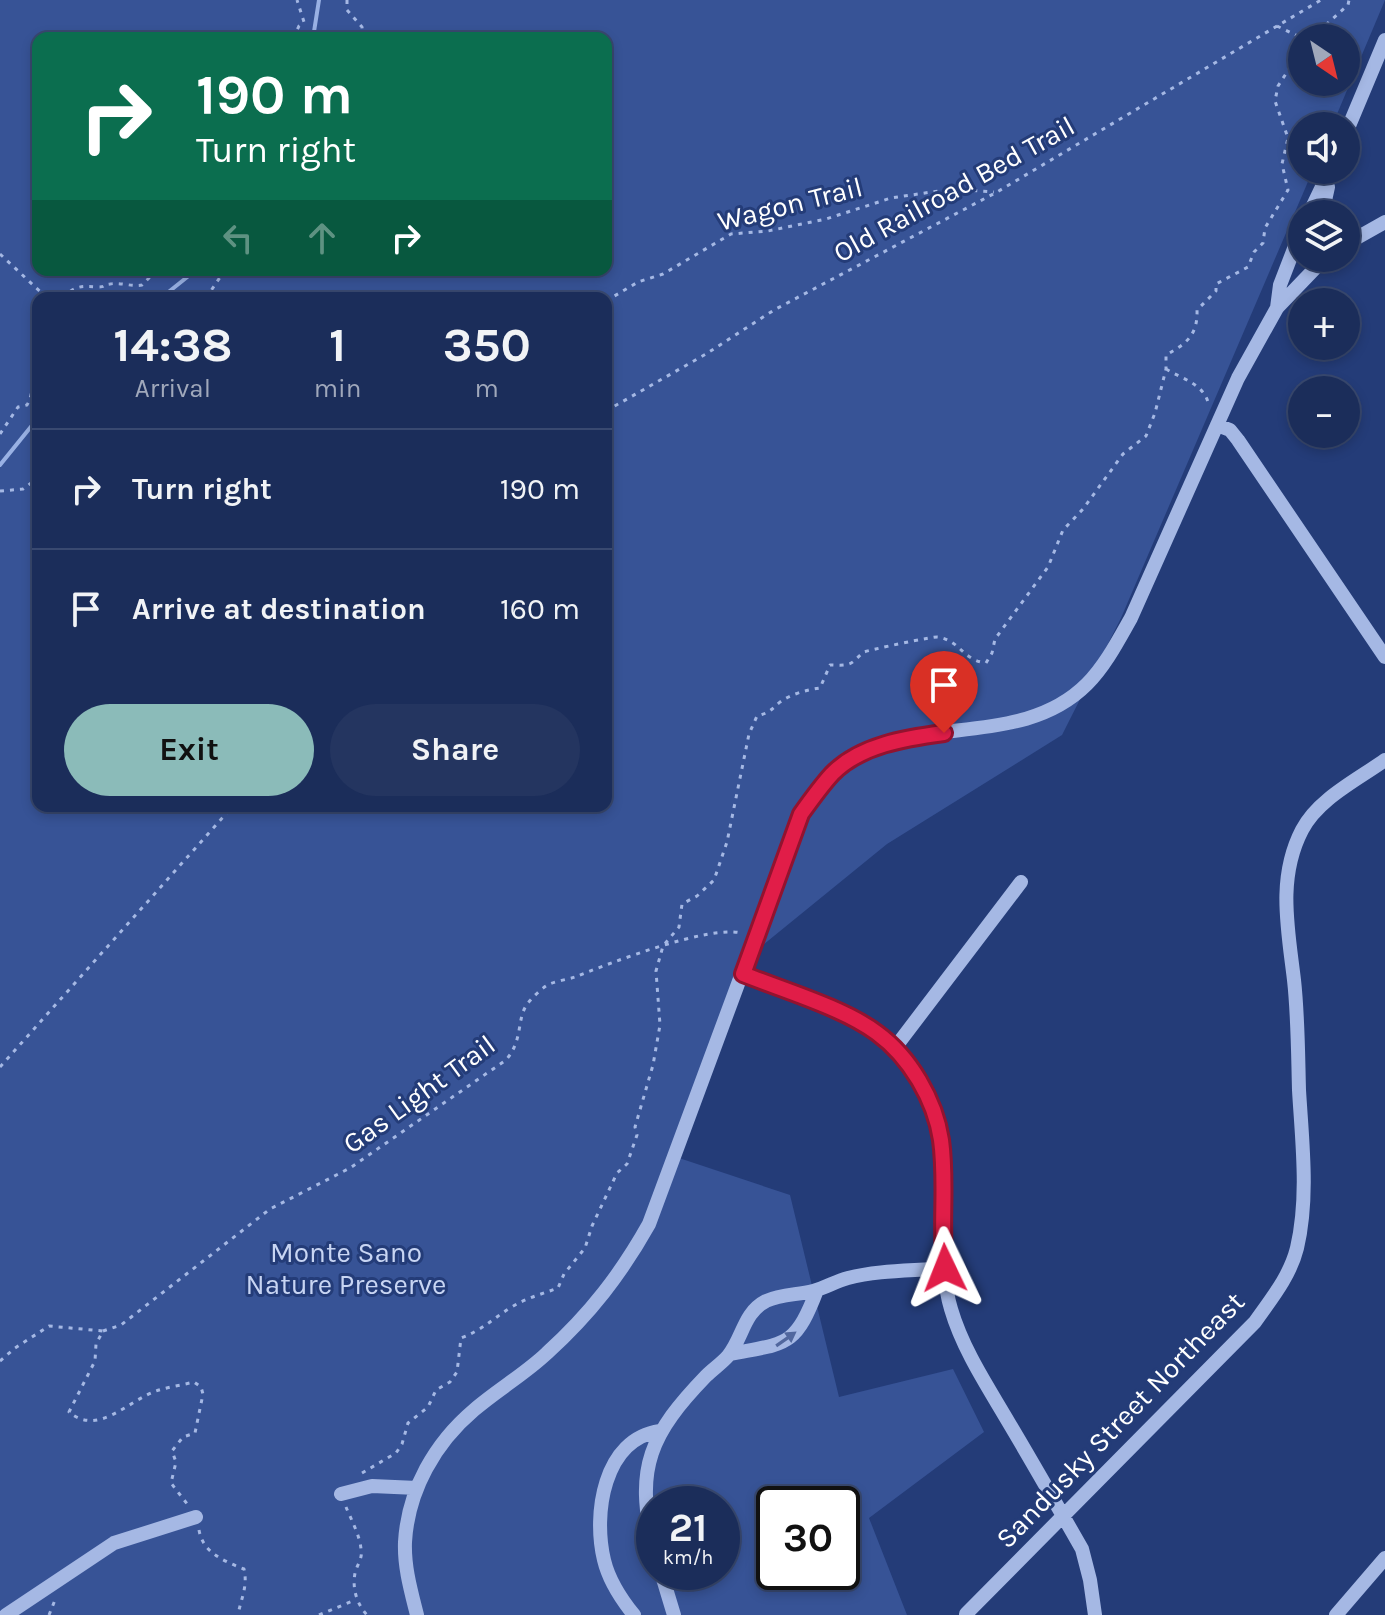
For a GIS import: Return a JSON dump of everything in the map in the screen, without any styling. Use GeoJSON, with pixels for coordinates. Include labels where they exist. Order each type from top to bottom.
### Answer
{"type":"FeatureCollection","features":[{"type":"Feature","properties":{"kind":"street"},"geometry":{"type":"LineString","coordinates":[[1355,112],[1385,40]]}},
{"type":"Feature","properties":{"kind":"street"},"geometry":{"type":"LineString","coordinates":[[1360,231],[1385,222]]}},
{"type":"Feature","properties":{"kind":"street"},"geometry":{"type":"LineString","coordinates":[[1277,308],[1280,285],[1288,266]]}},
{"type":"Feature","properties":{"kind":"street"},"geometry":{"type":"LineString","coordinates":[[417,1615],[405,1544],[417,1488],[435,1452],[454,1429],[577,1326],[623,1269],[649,1224],[801,814],[834,771],[853,758],[901,739],[987,729],[1027,720],[1086,685],[1110,656],[1131,618],[1238,378],[1277,308],[1309,272]]}},
{"type":"Feature","properties":{"kind":"street"},"geometry":{"type":"LineString","coordinates":[[1219,421],[1238,440],[1385,657]]}},
{"type":"Feature","properties":{"kind":"street","name":"Sandusky Street Northeast"},"geometry":{"type":"LineString","coordinates":[[966,1614],[1255,1322],[1285,1280],[1296,1250],[1302,1216],[1303,1160],[1297,1007],[1285,893],[1287,880],[1294,848],[1303,828],[1319,807],[1385,760]]}},
{"type":"Feature","properties":{"kind":"street"},"geometry":{"type":"LineString","coordinates":[[894,1049],[1021,882]]}},
{"type":"Feature","properties":{"kind":"street"},"geometry":{"type":"LineString","coordinates":[[743,974],[844,1015],[877,1032],[916,1076],[937,1119],[945,1178],[945,1268],[950,1307],[963,1342],[1082,1549],[1095,1615]]}},
{"type":"Feature","properties":{"kind":"street"},"geometry":{"type":"LineString","coordinates":[[645,1486],[650,1454],[660,1431],[680,1405],[730,1354],[749,1315],[762,1303],[874,1273],[945,1268]]}},
{"type":"Feature","properties":{"kind":"street"},"geometry":{"type":"LineString","coordinates":[[730,1354],[776,1346],[793,1337],[808,1313],[817,1290]]}},
{"type":"Feature","properties":{"kind":"street"},"geometry":{"type":"LineString","coordinates":[[634,1615],[613,1585],[604,1564],[601,1506],[604,1489],[618,1456],[642,1437],[660,1431]]}},
{"type":"Feature","properties":{"kind":"street"},"geometry":{"type":"LineString","coordinates":[[341,1494],[372,1486],[417,1488]]}},
{"type":"Feature","properties":{"kind":"street"},"geometry":{"type":"LineString","coordinates":[[6,1615],[114,1543],[196,1517]]}},
{"type":"Feature","properties":{"kind":"street"},"geometry":{"type":"LineString","coordinates":[[1336,1615],[1385,1558]]}},
{"type":"Feature","properties":{"kind":"street"},"geometry":{"type":"LineString","coordinates":[[666,1590],[674,1615]]}},
{"type":"Feature","properties":{"kind":"path"},"geometry":{"type":"LineString","coordinates":[[296,32],[304,22],[297,0]]}},
{"type":"Feature","properties":{"kind":"path"},"geometry":{"type":"LineString","coordinates":[[347,0],[347,10],[362,27],[362,32]]}},
{"type":"Feature","properties":{"kind":"path","name":"Old Railroad Bed Trail"},"geometry":{"type":"LineString","coordinates":[[612,408],[706,354],[774,310],[997,192],[1321,0]]}},
{"type":"Feature","properties":{"kind":"path"},"geometry":{"type":"LineString","coordinates":[[1327,24],[1348,5],[1349,0]]}},
{"type":"Feature","properties":{"kind":"path"},"geometry":{"type":"LineString","coordinates":[[1276,25],[1288,31]]}},
{"type":"Feature","properties":{"kind":"path","name":"Wagon Trail"},"geometry":{"type":"LineString","coordinates":[[612,297],[638,282],[663,274],[731,234],[768,231],[826,219],[907,195],[952,189],[997,192]]}},
{"type":"Feature","properties":{"kind":"path"},"geometry":{"type":"LineString","coordinates":[[0,254],[41,292]]}},
{"type":"Feature","properties":{"kind":"path"},"geometry":{"type":"LineString","coordinates":[[68,292],[83,285],[142,285],[153,276]]}},
{"type":"Feature","properties":{"kind":"path"},"geometry":{"type":"LineString","coordinates":[[1166,369],[1199,386],[1219,421]]}},
{"type":"Feature","properties":{"kind":"path"},"geometry":{"type":"LineString","coordinates":[[0,434],[18,407],[27,405],[32,397]]}},
{"type":"Feature","properties":{"kind":"path"},"geometry":{"type":"LineString","coordinates":[[0,491],[23,489],[32,482]]}},
{"type":"Feature","properties":{"kind":"path"},"geometry":{"type":"LineString","coordinates":[[0,1067],[228,812]]}},
{"type":"Feature","properties":{"kind":"path","name":"Gas Light Trail"},"geometry":{"type":"LineString","coordinates":[[103,1331],[121,1325],[270,1209],[350,1168],[506,1060],[517,1045],[522,1012],[546,986],[705,934],[731,931],[756,937]]}},
{"type":"Feature","properties":{"kind":"path"},"geometry":{"type":"LineString","coordinates":[[0,1361],[49,1326],[103,1331],[96,1344],[95,1361],[69,1412],[84,1420],[97,1420],[120,1411],[156,1391],[194,1382],[201,1387],[203,1394],[195,1433],[183,1437],[172,1451],[176,1462],[171,1483],[196,1517],[201,1542],[220,1559],[244,1569],[247,1581],[238,1615]]}},
{"type":"Feature","properties":{"kind":"path"},"geometry":{"type":"LineString","coordinates":[[341,1494],[361,1548],[355,1572],[357,1599],[367,1615]]}},
{"type":"Feature","properties":{"kind":"path"},"geometry":{"type":"LineString","coordinates":[[319,1615],[357,1599]]}},
{"type":"Feature","properties":{"kind":"green space","name":"Monte Sano Nature Preserve"},"geometry":{"type":"Polygon","coordinates":[[[0,0],[1385,0],[1360,59],[1360,24],[1288,24],[1288,96],[1345,96],[1338,112],[1288,112],[1288,184],[1307,184],[1300,200],[1288,200],[1288,228],[1121,618],[1062,735],[887,844],[742,962],[673,1156],[790,1195],[839,1397],[953,1369],[984,1432],[869,1518],[907,1615],[0,1615],[0,0]]]}},
{"type":"Feature","properties":{"kind":"waterway"},"geometry":{"type":"LineString","coordinates":[[314,32],[319,0]]}},
{"type":"Feature","properties":{"kind":"waterway"},"geometry":{"type":"LineString","coordinates":[[168,292],[188,276]]}},
{"type":"Feature","properties":{"kind":"waterway"},"geometry":{"type":"LineString","coordinates":[[0,465],[32,425]]}},
{"type":"Feature","properties":{"kind":"route"},"geometry":{"type":"LineString","coordinates":[[944,733],[901,739],[853,758],[834,771],[801,814],[743,974],[844,1015],[877,1032],[916,1076],[937,1119],[941,1141],[945,1178],[945,1268]]}}]}
